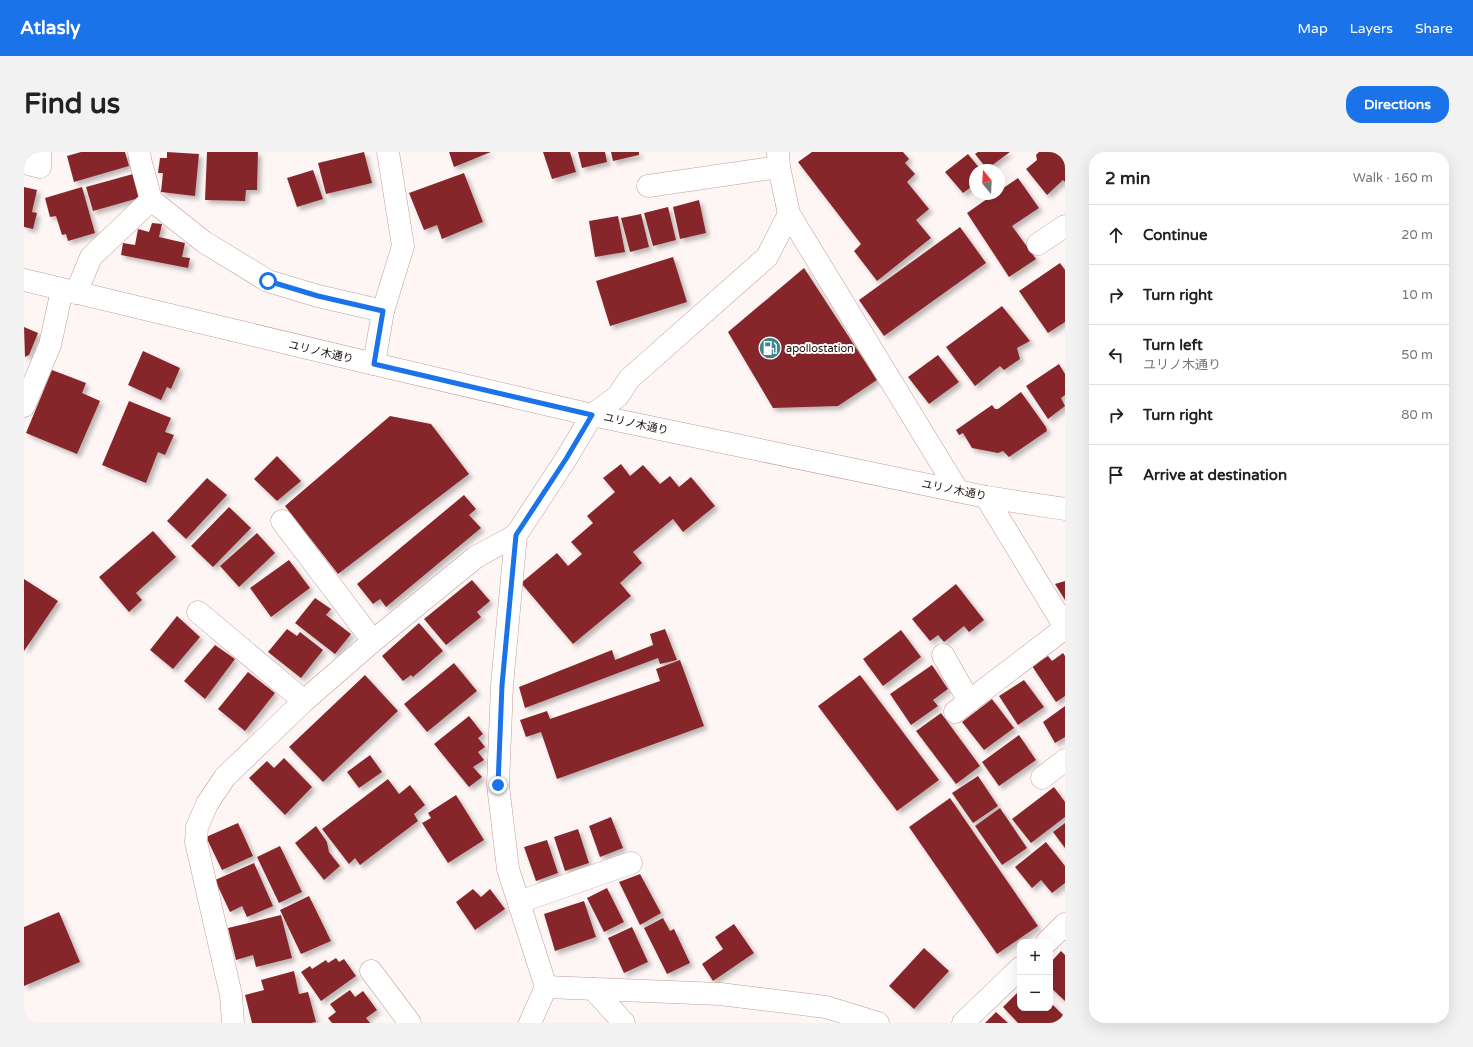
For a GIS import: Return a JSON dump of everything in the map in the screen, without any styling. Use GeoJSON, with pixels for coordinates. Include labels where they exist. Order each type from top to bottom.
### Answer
{"type":"FeatureCollection","features":[{"type":"Feature","properties":{"kind":"street"},"geometry":{"type":"LineString","coordinates":[[24,163],[40,167],[40,152]]}},
{"type":"Feature","properties":{"kind":"street"},"geometry":{"type":"LineString","coordinates":[[139,152],[140,163],[151,200],[204,242],[268,281],[318,296],[383,311]]}},
{"type":"Feature","properties":{"kind":"street"},"geometry":{"type":"LineString","coordinates":[[374,364],[383,311],[403,246],[388,152]]}},
{"type":"Feature","properties":{"kind":"street"},"geometry":{"type":"LineString","coordinates":[[648,186],[778,159],[789,214],[958,491]]}},
{"type":"Feature","properties":{"kind":"street"},"geometry":{"type":"LineString","coordinates":[[24,406],[50,345],[69,291],[92,257],[151,200]]}},
{"type":"Feature","properties":{"kind":"street"},"geometry":{"type":"LineString","coordinates":[[232,1023],[232,995],[196,842],[197,827],[207,804],[225,777],[304,702],[373,641],[476,557],[516,535],[566,459],[592,415],[618,396],[629,379],[767,257],[789,214]]}},
{"type":"Feature","properties":{"kind":"street"},"geometry":{"type":"LineString","coordinates":[[1038,244],[1065,226]]}},
{"type":"Feature","properties":{"kind":"street","name":"ユリノ木通り"},"geometry":{"type":"LineString","coordinates":[[24,280],[592,415],[986,497],[1062,506]]}},
{"type":"Feature","properties":{"kind":"street"},"geometry":{"type":"LineString","coordinates":[[943,655],[962,707],[1065,627],[986,497]]}},
{"type":"Feature","properties":{"kind":"street"},"geometry":{"type":"LineString","coordinates":[[282,521],[373,641]]}},
{"type":"Feature","properties":{"kind":"street"},"geometry":{"type":"LineString","coordinates":[[516,535],[502,685],[498,785],[508,869],[546,987],[530,1023]]}},
{"type":"Feature","properties":{"kind":"street"},"geometry":{"type":"LineString","coordinates":[[198,612],[304,702]]}},
{"type":"Feature","properties":{"kind":"street"},"geometry":{"type":"LineString","coordinates":[[1042,778],[1065,760]]}},
{"type":"Feature","properties":{"kind":"street"},"geometry":{"type":"LineString","coordinates":[[519,902],[631,863]]}},
{"type":"Feature","properties":{"kind":"street"},"geometry":{"type":"LineString","coordinates":[[1050,939],[1065,924]]}},
{"type":"Feature","properties":{"kind":"street"},"geometry":{"type":"LineString","coordinates":[[963,1023],[1017,971]]}},
{"type":"Feature","properties":{"kind":"street"},"geometry":{"type":"LineString","coordinates":[[371,972],[410,1023]]}},
{"type":"Feature","properties":{"kind":"street"},"geometry":{"type":"LineString","coordinates":[[546,987],[720,994],[826,1007],[878,1023]]}},
{"type":"Feature","properties":{"kind":"street"},"geometry":{"type":"LineString","coordinates":[[593,990],[624,1023]]}},
{"type":"Feature","properties":{"kind":"building"},"geometry":{"type":"Polygon","coordinates":[[[81,152],[125,152],[129,166],[74,182],[67,156],[81,152]]]}},
{"type":"Feature","properties":{"kind":"building"},"geometry":{"type":"Polygon","coordinates":[[[167,152],[199,154],[195,196],[161,192],[163,173],[158,173],[160,158],[167,158],[167,152]]]}},
{"type":"Feature","properties":{"kind":"building"},"geometry":{"type":"Polygon","coordinates":[[[207,152],[258,152],[257,190],[246,190],[245,201],[205,200],[207,152]]]}},
{"type":"Feature","properties":{"kind":"building"},"geometry":{"type":"Polygon","coordinates":[[[364,152],[372,183],[326,194],[318,163],[364,152]]]}},
{"type":"Feature","properties":{"kind":"building"},"geometry":{"type":"Polygon","coordinates":[[[449,152],[491,152],[454,167],[449,152]]]}},
{"type":"Feature","properties":{"kind":"building"},"geometry":{"type":"Polygon","coordinates":[[[543,152],[570,152],[576,172],[552,179],[543,152]]]}},
{"type":"Feature","properties":{"kind":"building"},"geometry":{"type":"Polygon","coordinates":[[[578,152],[605,152],[607,162],[582,168],[578,152]]]}},
{"type":"Feature","properties":{"kind":"building"},"geometry":{"type":"Polygon","coordinates":[[[611,152],[639,152],[639,155],[613,161],[611,152]]]}},
{"type":"Feature","properties":{"kind":"building"},"geometry":{"type":"Polygon","coordinates":[[[812,152],[903,152],[909,159],[905,163],[915,174],[907,182],[929,209],[916,220],[931,238],[877,281],[854,251],[861,244],[798,162],[812,152]]]}},
{"type":"Feature","properties":{"kind":"building"},"geometry":{"type":"Polygon","coordinates":[[[978,152],[1010,152],[994,164],[983,164],[975,154],[978,152]]]}},
{"type":"Feature","properties":{"kind":"building"},"geometry":{"type":"Polygon","coordinates":[[[1039,152],[1065,152],[1065,182],[1063,180],[1047,195],[1026,169],[1037,160],[1036,155],[1039,152]]]}},
{"type":"Feature","properties":{"kind":"building"},"geometry":{"type":"Polygon","coordinates":[[[968,154],[976,164],[969,164],[969,188],[963,193],[945,172],[968,154]]]}},
{"type":"Feature","properties":{"kind":"building"},"geometry":{"type":"Polygon","coordinates":[[[313,170],[323,199],[297,207],[287,178],[313,170]]]}},
{"type":"Feature","properties":{"kind":"building"},"geometry":{"type":"Polygon","coordinates":[[[464,173],[483,222],[442,239],[437,225],[424,230],[409,193],[464,173]]]}},
{"type":"Feature","properties":{"kind":"building"},"geometry":{"type":"Polygon","coordinates":[[[133,174],[139,198],[93,211],[86,187],[133,174]]]}},
{"type":"Feature","properties":{"kind":"building"},"geometry":{"type":"Polygon","coordinates":[[[1018,178],[1039,208],[1012,226],[1036,259],[1009,277],[967,213],[985,200],[1005,200],[1005,187],[1018,178]]]}},
{"type":"Feature","properties":{"kind":"building"},"geometry":{"type":"Polygon","coordinates":[[[24,187],[37,190],[32,212],[37,213],[33,229],[24,227],[24,187]]]}},
{"type":"Feature","properties":{"kind":"building"},"geometry":{"type":"Polygon","coordinates":[[[82,187],[95,233],[68,241],[66,234],[62,235],[56,216],[50,217],[45,198],[82,187]]]}},
{"type":"Feature","properties":{"kind":"building"},"geometry":{"type":"Polygon","coordinates":[[[699,200],[706,233],[680,239],[673,207],[699,200]]]}},
{"type":"Feature","properties":{"kind":"building"},"geometry":{"type":"Polygon","coordinates":[[[668,207],[676,240],[653,246],[644,213],[668,207]]]}},
{"type":"Feature","properties":{"kind":"building"},"geometry":{"type":"Polygon","coordinates":[[[641,214],[649,247],[630,252],[621,218],[641,214]]]}},
{"type":"Feature","properties":{"kind":"building"},"geometry":{"type":"Polygon","coordinates":[[[618,216],[625,252],[595,257],[589,221],[618,216]]]}},
{"type":"Feature","properties":{"kind":"building"},"geometry":{"type":"Polygon","coordinates":[[[152,223],[162,224],[159,237],[185,243],[182,257],[190,258],[188,268],[121,255],[123,243],[135,245],[138,229],[149,232],[152,223]]]}},
{"type":"Feature","properties":{"kind":"building"},"geometry":{"type":"Polygon","coordinates":[[[960,227],[986,263],[884,336],[859,300],[960,227]]]}},
{"type":"Feature","properties":{"kind":"building"},"geometry":{"type":"Polygon","coordinates":[[[673,257],[687,302],[610,326],[596,281],[673,257]]]}},
{"type":"Feature","properties":{"kind":"building"},"geometry":{"type":"Polygon","coordinates":[[[1060,263],[1065,270],[1065,322],[1048,333],[1019,291],[1060,263]]]}},
{"type":"Feature","properties":{"kind":"building"},"geometry":{"type":"Polygon","coordinates":[[[804,268],[877,380],[838,406],[773,408],[728,332],[804,268]]]}},
{"type":"Feature","properties":{"kind":"building"},"geometry":{"type":"Polygon","coordinates":[[[1002,306],[1030,341],[1017,348],[1020,359],[1004,370],[1000,366],[975,386],[946,347],[1002,306]]]}},
{"type":"Feature","properties":{"kind":"building"},"geometry":{"type":"Polygon","coordinates":[[[24,327],[38,333],[29,355],[25,357],[24,327]]]}},
{"type":"Feature","properties":{"kind":"building"},"geometry":{"type":"Polygon","coordinates":[[[143,351],[180,368],[171,389],[167,387],[161,400],[128,385],[143,351]]]}},
{"type":"Feature","properties":{"kind":"building"},"geometry":{"type":"Polygon","coordinates":[[[938,355],[959,382],[929,404],[908,377],[938,355]]]}},
{"type":"Feature","properties":{"kind":"building"},"geometry":{"type":"Polygon","coordinates":[[[1059,364],[1065,374],[1065,395],[1061,398],[1065,406],[1048,419],[1026,386],[1059,364]]]}},
{"type":"Feature","properties":{"kind":"building"},"geometry":{"type":"Polygon","coordinates":[[[52,370],[86,383],[82,393],[100,401],[77,454],[26,433],[52,370]]]}},
{"type":"Feature","properties":{"kind":"building"},"geometry":{"type":"Polygon","coordinates":[[[1021,392],[1046,427],[1047,431],[1009,457],[1003,451],[998,453],[972,448],[963,433],[959,435],[956,430],[992,405],[995,409],[998,409],[1021,392]]]}},
{"type":"Feature","properties":{"kind":"building"},"geometry":{"type":"Polygon","coordinates":[[[129,401],[171,418],[165,432],[174,435],[165,455],[158,452],[146,483],[102,465],[129,401]]]}},
{"type":"Feature","properties":{"kind":"building"},"geometry":{"type":"Polygon","coordinates":[[[390,416],[431,424],[469,474],[338,574],[285,506],[390,416]]]}},
{"type":"Feature","properties":{"kind":"building"},"geometry":{"type":"Polygon","coordinates":[[[277,456],[301,481],[277,501],[254,479],[277,456]]]}},
{"type":"Feature","properties":{"kind":"building"},"geometry":{"type":"Polygon","coordinates":[[[621,464],[630,476],[643,465],[660,484],[670,476],[679,487],[691,477],[715,506],[683,532],[673,519],[633,552],[642,563],[620,583],[631,596],[573,644],[521,583],[557,553],[568,566],[582,554],[571,542],[593,523],[587,516],[615,492],[603,478],[621,464]]]}},
{"type":"Feature","properties":{"kind":"building"},"geometry":{"type":"Polygon","coordinates":[[[207,478],[227,495],[186,539],[167,521],[207,478]]]}},
{"type":"Feature","properties":{"kind":"building"},"geometry":{"type":"Polygon","coordinates":[[[464,495],[476,509],[469,515],[481,528],[386,607],[380,599],[373,604],[357,584],[464,495]]]}},
{"type":"Feature","properties":{"kind":"building"},"geometry":{"type":"Polygon","coordinates":[[[229,507],[251,528],[213,567],[191,546],[229,507]]]}},
{"type":"Feature","properties":{"kind":"building"},"geometry":{"type":"Polygon","coordinates":[[[153,531],[176,557],[136,593],[142,600],[129,612],[99,577],[153,531]]]}},
{"type":"Feature","properties":{"kind":"building"},"geometry":{"type":"Polygon","coordinates":[[[257,533],[275,553],[239,587],[220,566],[257,533]]]}},
{"type":"Feature","properties":{"kind":"building"},"geometry":{"type":"Polygon","coordinates":[[[289,560],[310,588],[271,617],[250,588],[289,560]]]}},
{"type":"Feature","properties":{"kind":"building"},"geometry":{"type":"Polygon","coordinates":[[[24,579],[58,601],[24,651],[24,579]]]}},
{"type":"Feature","properties":{"kind":"building"},"geometry":{"type":"Polygon","coordinates":[[[472,580],[490,601],[477,612],[481,617],[446,645],[424,619],[472,580]]]}},
{"type":"Feature","properties":{"kind":"building"},"geometry":{"type":"Polygon","coordinates":[[[1065,581],[1065,600],[1055,584],[1065,581]]]}},
{"type":"Feature","properties":{"kind":"building"},"geometry":{"type":"Polygon","coordinates":[[[956,584],[984,620],[969,632],[964,626],[944,642],[938,635],[930,641],[912,619],[956,584]]]}},
{"type":"Feature","properties":{"kind":"building"},"geometry":{"type":"Polygon","coordinates":[[[315,598],[331,609],[326,615],[351,634],[335,654],[295,623],[315,598]]]}},
{"type":"Feature","properties":{"kind":"building"},"geometry":{"type":"Polygon","coordinates":[[[177,616],[200,637],[173,669],[150,650],[177,616]]]}},
{"type":"Feature","properties":{"kind":"building"},"geometry":{"type":"Polygon","coordinates":[[[419,623],[443,651],[413,677],[411,675],[403,681],[382,656],[419,623]]]}},
{"type":"Feature","properties":{"kind":"building"},"geometry":{"type":"Polygon","coordinates":[[[287,629],[297,636],[300,632],[323,650],[301,678],[268,652],[287,629]]]}},
{"type":"Feature","properties":{"kind":"building"},"geometry":{"type":"Polygon","coordinates":[[[665,629],[677,660],[660,664],[658,658],[525,708],[519,687],[612,650],[615,660],[653,645],[650,634],[665,629]]]}},
{"type":"Feature","properties":{"kind":"building"},"geometry":{"type":"Polygon","coordinates":[[[901,630],[921,657],[883,686],[863,659],[901,630]]]}},
{"type":"Feature","properties":{"kind":"building"},"geometry":{"type":"Polygon","coordinates":[[[215,645],[235,659],[205,699],[184,681],[215,645]]]}},
{"type":"Feature","properties":{"kind":"building"},"geometry":{"type":"Polygon","coordinates":[[[1063,653],[1065,656],[1065,696],[1056,702],[1032,666],[1048,656],[1052,661],[1063,653]]]}},
{"type":"Feature","properties":{"kind":"building"},"geometry":{"type":"Polygon","coordinates":[[[680,660],[704,726],[557,779],[541,732],[526,737],[520,720],[547,711],[550,719],[660,681],[656,669],[680,660]]]}},
{"type":"Feature","properties":{"kind":"building"},"geometry":{"type":"Polygon","coordinates":[[[454,663],[477,691],[427,732],[404,704],[454,663]]]}},
{"type":"Feature","properties":{"kind":"building"},"geometry":{"type":"Polygon","coordinates":[[[932,665],[948,689],[933,700],[938,706],[911,725],[890,694],[932,665]]]}},
{"type":"Feature","properties":{"kind":"building"},"geometry":{"type":"Polygon","coordinates":[[[248,672],[275,693],[245,731],[218,709],[248,672]]]}},
{"type":"Feature","properties":{"kind":"building"},"geometry":{"type":"Polygon","coordinates":[[[365,675],[398,711],[323,782],[289,747],[365,675]]]}},
{"type":"Feature","properties":{"kind":"building"},"geometry":{"type":"Polygon","coordinates":[[[860,675],[939,780],[897,811],[818,706],[860,675]]]}},
{"type":"Feature","properties":{"kind":"building"},"geometry":{"type":"Polygon","coordinates":[[[1024,680],[1044,707],[1018,725],[999,696],[1024,680]]]}},
{"type":"Feature","properties":{"kind":"building"},"geometry":{"type":"Polygon","coordinates":[[[992,699],[1014,728],[984,750],[962,722],[992,699]]]}},
{"type":"Feature","properties":{"kind":"building"},"geometry":{"type":"Polygon","coordinates":[[[1065,706],[1065,737],[1055,743],[1043,722],[1065,706]]]}},
{"type":"Feature","properties":{"kind":"building"},"geometry":{"type":"Polygon","coordinates":[[[941,713],[980,766],[956,784],[916,731],[941,713]]]}},
{"type":"Feature","properties":{"kind":"building"},"geometry":{"type":"Polygon","coordinates":[[[469,716],[483,734],[478,738],[485,747],[478,752],[484,760],[473,767],[482,777],[469,787],[434,744],[469,716]]]}},
{"type":"Feature","properties":{"kind":"building"},"geometry":{"type":"Polygon","coordinates":[[[1019,735],[1036,760],[999,786],[982,762],[1019,735]]]}},
{"type":"Feature","properties":{"kind":"building"},"geometry":{"type":"Polygon","coordinates":[[[370,755],[382,772],[359,788],[347,772],[370,755]]]}},
{"type":"Feature","properties":{"kind":"building"},"geometry":{"type":"Polygon","coordinates":[[[284,758],[312,787],[285,815],[249,778],[267,761],[274,768],[284,758]]]}},
{"type":"Feature","properties":{"kind":"building"},"geometry":{"type":"Polygon","coordinates":[[[978,776],[998,806],[973,823],[952,793],[978,776]]]}},
{"type":"Feature","properties":{"kind":"building"},"geometry":{"type":"Polygon","coordinates":[[[388,779],[399,794],[410,785],[425,805],[414,814],[418,821],[360,865],[355,858],[349,864],[322,829],[388,779]]]}},
{"type":"Feature","properties":{"kind":"building"},"geometry":{"type":"Polygon","coordinates":[[[1054,787],[1065,802],[1065,817],[1031,843],[1012,819],[1054,787]]]}},
{"type":"Feature","properties":{"kind":"building"},"geometry":{"type":"Polygon","coordinates":[[[456,795],[484,840],[448,863],[422,823],[431,818],[428,813],[456,795]]]}},
{"type":"Feature","properties":{"kind":"building"},"geometry":{"type":"Polygon","coordinates":[[[950,798],[1038,926],[997,954],[909,827],[950,798]]]}},
{"type":"Feature","properties":{"kind":"building"},"geometry":{"type":"Polygon","coordinates":[[[1000,808],[1027,848],[1002,865],[975,826],[1000,808]]]}},
{"type":"Feature","properties":{"kind":"building"},"geometry":{"type":"Polygon","coordinates":[[[611,817],[623,848],[600,857],[589,826],[611,817]]]}},
{"type":"Feature","properties":{"kind":"building"},"geometry":{"type":"Polygon","coordinates":[[[238,823],[253,856],[222,870],[206,837],[238,823]]]}},
{"type":"Feature","properties":{"kind":"building"},"geometry":{"type":"Polygon","coordinates":[[[1065,823],[1065,848],[1053,832],[1065,823]]]}},
{"type":"Feature","properties":{"kind":"building"},"geometry":{"type":"Polygon","coordinates":[[[316,826],[327,842],[329,852],[340,866],[324,880],[295,843],[316,826]]]}},
{"type":"Feature","properties":{"kind":"building"},"geometry":{"type":"Polygon","coordinates":[[[578,829],[589,863],[565,871],[554,837],[578,829]]]}},
{"type":"Feature","properties":{"kind":"building"},"geometry":{"type":"Polygon","coordinates":[[[547,840],[558,873],[536,881],[524,847],[547,840]]]}},
{"type":"Feature","properties":{"kind":"building"},"geometry":{"type":"Polygon","coordinates":[[[1046,842],[1065,866],[1065,883],[1052,893],[1041,880],[1032,888],[1015,867],[1046,842]]]}},
{"type":"Feature","properties":{"kind":"building"},"geometry":{"type":"Polygon","coordinates":[[[280,846],[302,892],[279,903],[257,857],[280,846]]]}},
{"type":"Feature","properties":{"kind":"building"},"geometry":{"type":"Polygon","coordinates":[[[254,863],[273,906],[247,917],[242,906],[230,912],[215,880],[254,863]]]}},
{"type":"Feature","properties":{"kind":"building"},"geometry":{"type":"Polygon","coordinates":[[[640,874],[661,913],[640,925],[619,882],[640,874]]]}},
{"type":"Feature","properties":{"kind":"building"},"geometry":{"type":"Polygon","coordinates":[[[607,888],[624,922],[604,932],[587,898],[607,888]]]}},
{"type":"Feature","properties":{"kind":"building"},"geometry":{"type":"Polygon","coordinates":[[[473,889],[481,897],[490,889],[505,909],[475,930],[456,902],[473,889]]]}},
{"type":"Feature","properties":{"kind":"building"},"geometry":{"type":"Polygon","coordinates":[[[309,896],[331,941],[301,954],[280,910],[309,896]]]}},
{"type":"Feature","properties":{"kind":"building"},"geometry":{"type":"Polygon","coordinates":[[[584,901],[596,937],[555,951],[544,914],[584,901]]]}},
{"type":"Feature","properties":{"kind":"building"},"geometry":{"type":"Polygon","coordinates":[[[59,912],[80,962],[24,986],[24,927],[59,912]]]}},
{"type":"Feature","properties":{"kind":"building"},"geometry":{"type":"Polygon","coordinates":[[[281,915],[292,958],[256,967],[253,955],[236,960],[228,928],[281,915]]]}},
{"type":"Feature","properties":{"kind":"building"},"geometry":{"type":"Polygon","coordinates":[[[663,918],[670,931],[674,929],[690,963],[667,974],[644,928],[663,918]]]}},
{"type":"Feature","properties":{"kind":"building"},"geometry":{"type":"Polygon","coordinates":[[[734,924],[754,953],[713,981],[702,964],[723,949],[715,937],[734,924]]]}},
{"type":"Feature","properties":{"kind":"building"},"geometry":{"type":"Polygon","coordinates":[[[632,927],[648,962],[624,973],[608,938],[632,927]]]}},
{"type":"Feature","properties":{"kind":"building"},"geometry":{"type":"Polygon","coordinates":[[[924,948],[949,971],[914,1009],[889,986],[924,948]]]}},
{"type":"Feature","properties":{"kind":"building"},"geometry":{"type":"Polygon","coordinates":[[[1061,951],[1065,955],[1065,1001],[1053,990],[1053,960],[1061,951]]]}},
{"type":"Feature","properties":{"kind":"building"},"geometry":{"type":"Polygon","coordinates":[[[336,958],[339,962],[344,959],[356,976],[321,1001],[301,972],[310,966],[312,969],[326,960],[328,963],[336,958]]]}},
{"type":"Feature","properties":{"kind":"building"},"geometry":{"type":"Polygon","coordinates":[[[294,971],[299,994],[308,992],[316,1022],[252,1023],[245,995],[264,990],[261,980],[294,971]]]}},
{"type":"Feature","properties":{"kind":"building"},"geometry":{"type":"Polygon","coordinates":[[[350,990],[355,997],[363,991],[377,1010],[366,1018],[370,1023],[332,1023],[328,1018],[336,1012],[330,1004],[350,990]]]}},
{"type":"Feature","properties":{"kind":"building"},"geometry":{"type":"Polygon","coordinates":[[[1017,993],[1017,1011],[1053,1011],[1053,1005],[1065,1017],[1065,1023],[1018,1023],[1003,1007],[1017,993]]]}},
{"type":"Feature","properties":{"kind":"building"},"geometry":{"type":"Polygon","coordinates":[[[996,1012],[1008,1023],[985,1023],[996,1012]]]}},
{"type":"Feature","properties":{"kind":"place","name":"apollostation"},"geometry":{"type":"Point","coordinates":[770,348]}},
{"type":"Feature","properties":{"kind":"route"},"geometry":{"type":"LineString","coordinates":[[268,281],[318,296],[383,311],[374,364],[592,415],[566,459],[516,535],[502,685],[498,785]]}}]}
